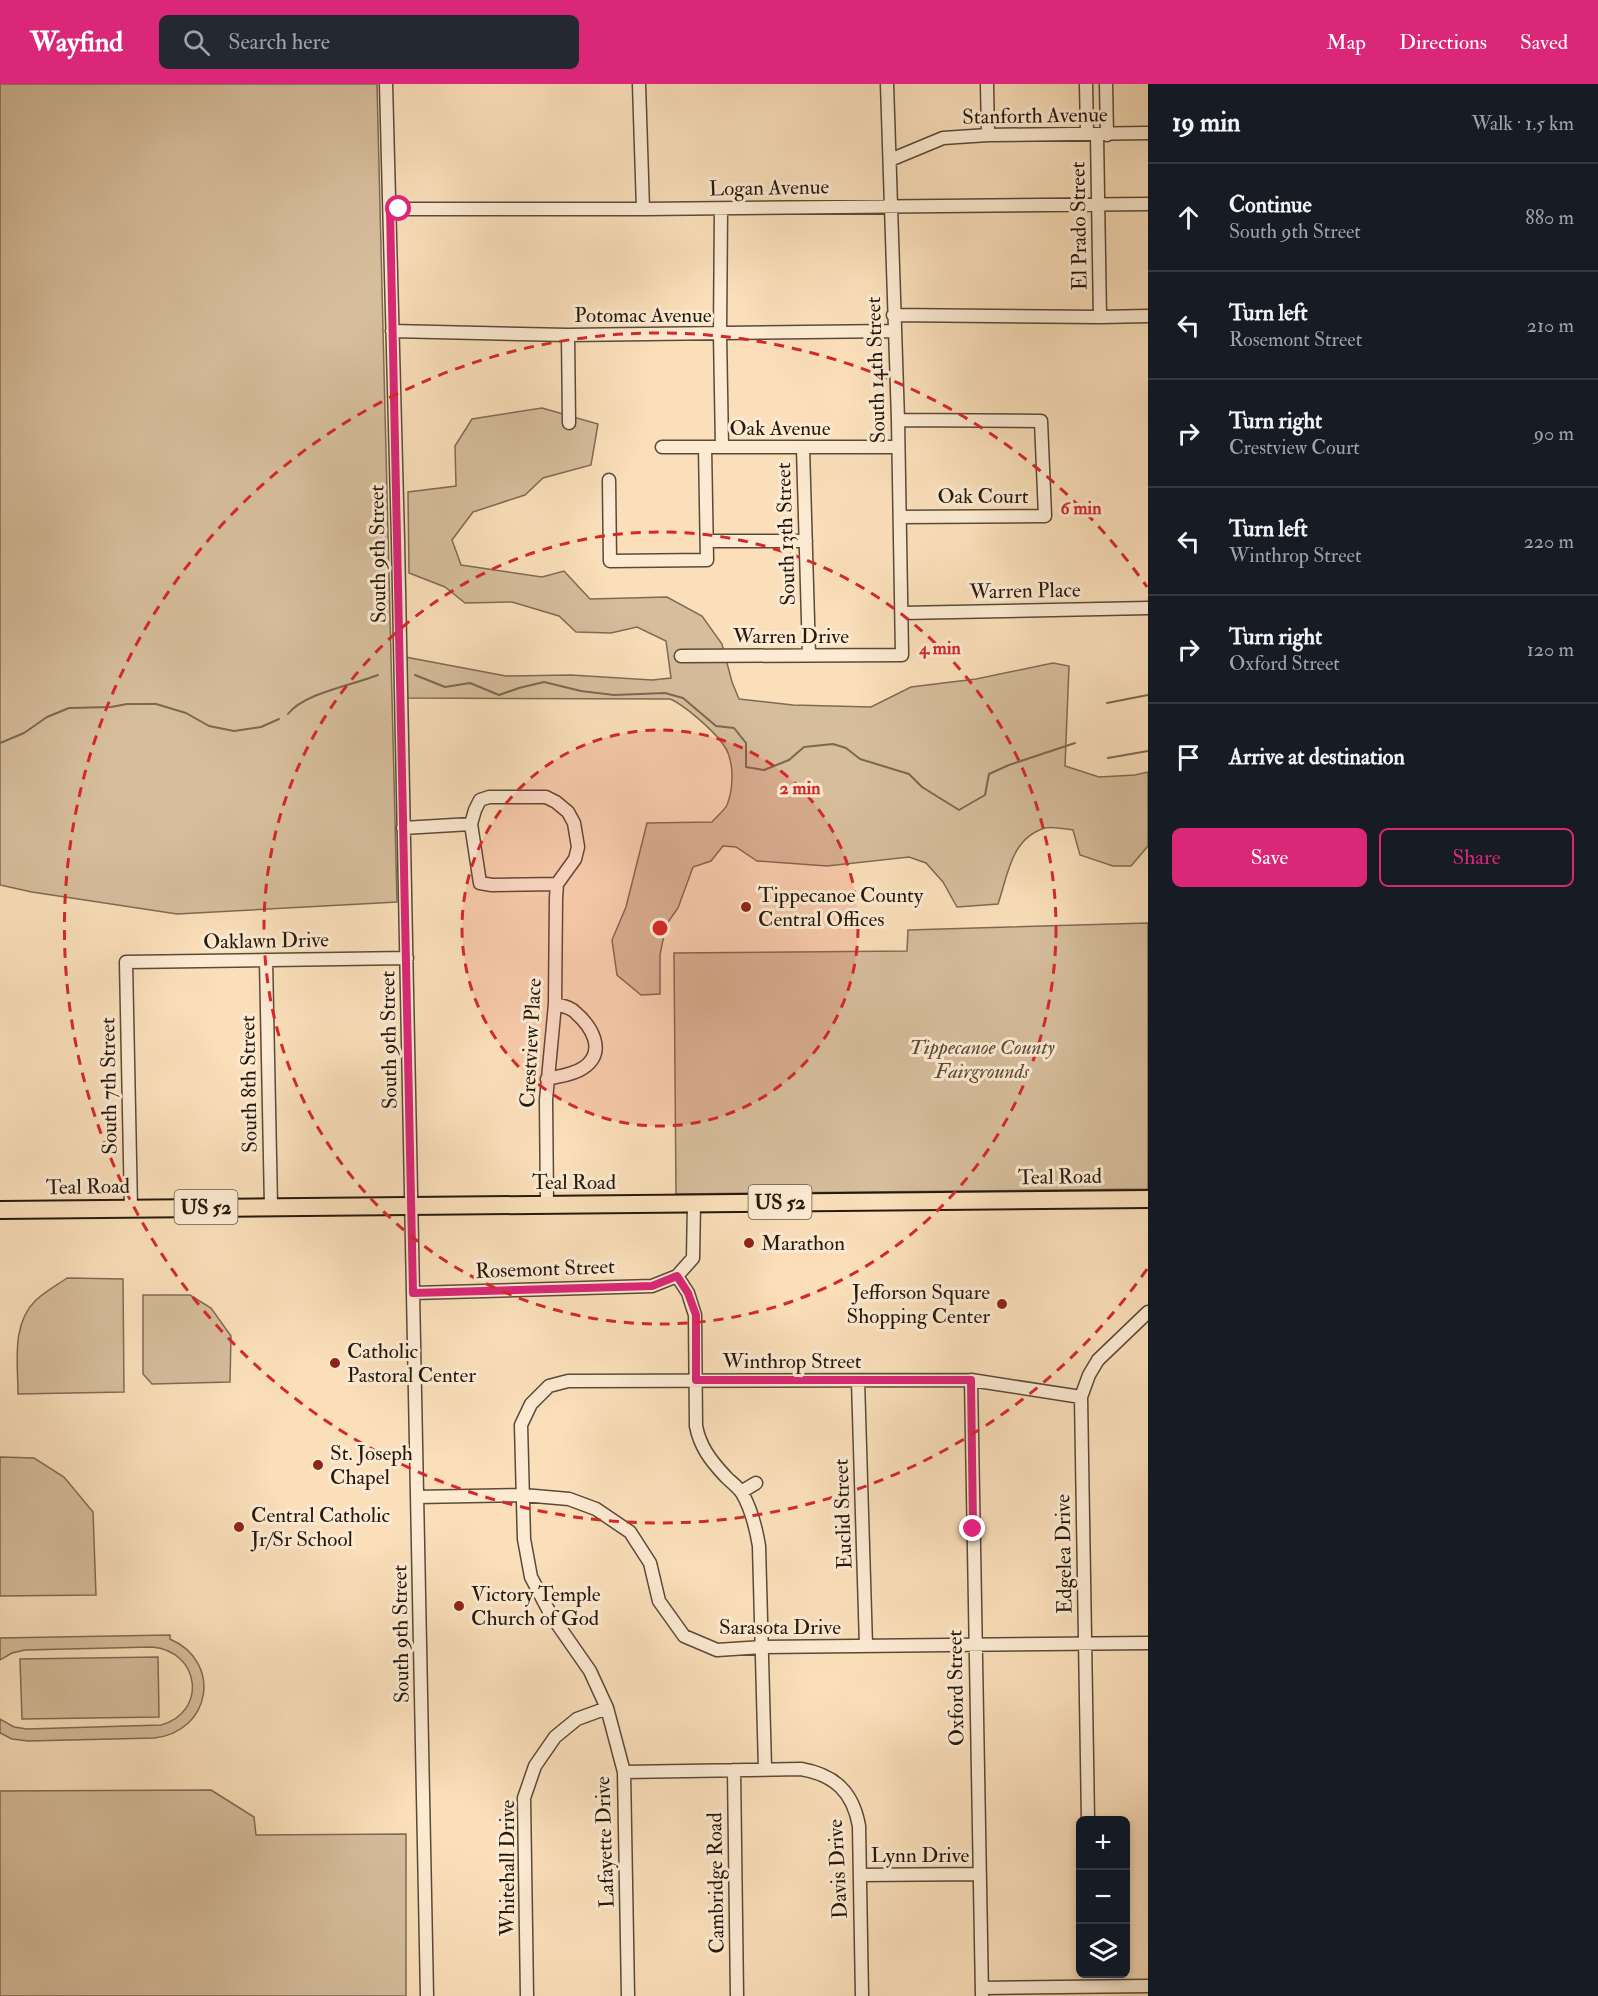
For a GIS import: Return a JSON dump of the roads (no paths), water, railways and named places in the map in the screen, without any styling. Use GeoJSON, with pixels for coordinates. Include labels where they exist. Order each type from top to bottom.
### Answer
{"type":"FeatureCollection","features":[{"type":"Feature","properties":{"kind":"main road","name":"Teal Road"},"geometry":{"type":"LineString","coordinates":[[0,1210],[1148,1198]]}},
{"type":"Feature","properties":{"kind":"street","name":"South 9th Street"},"geometry":{"type":"LineString","coordinates":[[386,84],[407,958],[427,1996]]}},
{"type":"Feature","properties":{"kind":"street"},"geometry":{"type":"LineString","coordinates":[[639,84],[643,209]]}},
{"type":"Feature","properties":{"kind":"street","name":"South 14th Street"},"geometry":{"type":"LineString","coordinates":[[887,84],[898,420],[902,655]]}},
{"type":"Feature","properties":{"kind":"street"},"geometry":{"type":"LineString","coordinates":[[987,84],[988,135]]}},
{"type":"Feature","properties":{"kind":"street","name":"El Prado Street"},"geometry":{"type":"LineString","coordinates":[[1086,84],[1097,134]]}},
{"type":"Feature","properties":{"kind":"street","name":"El Prado Street"},"geometry":{"type":"LineString","coordinates":[[1100,317],[1097,134],[1106,84]]}},
{"type":"Feature","properties":{"kind":"street","name":"Stanforth Avenue"},"geometry":{"type":"LineString","coordinates":[[890,160],[943,138],[988,135],[1148,134]]}},
{"type":"Feature","properties":{"kind":"street","name":"Logan Avenue"},"geometry":{"type":"LineString","coordinates":[[390,209],[721,209],[1148,204]]}},
{"type":"Feature","properties":{"kind":"street"},"geometry":{"type":"LineString","coordinates":[[721,209],[722,447]]}},
{"type":"Feature","properties":{"kind":"street"},"geometry":{"type":"LineString","coordinates":[[893,315],[1148,316]]}},
{"type":"Feature","properties":{"kind":"street","name":"Potomac Avenue"},"geometry":{"type":"LineString","coordinates":[[392,332],[568,335],[894,332]]}},
{"type":"Feature","properties":{"kind":"street"},"geometry":{"type":"LineString","coordinates":[[568,335],[569,423]]}},
{"type":"Feature","properties":{"kind":"street","name":"Oak Court"},"geometry":{"type":"LineString","coordinates":[[898,420],[1041,422],[1045,516],[900,516]]}},
{"type":"Feature","properties":{"kind":"street","name":"Oak Avenue"},"geometry":{"type":"LineString","coordinates":[[662,447],[898,447]]}},
{"type":"Feature","properties":{"kind":"street"},"geometry":{"type":"LineString","coordinates":[[609,480],[610,561],[707,560],[705,447]]}},
{"type":"Feature","properties":{"kind":"street","name":"South 13th Street"},"geometry":{"type":"LineString","coordinates":[[803,448],[809,655]]}},
{"type":"Feature","properties":{"kind":"street"},"geometry":{"type":"LineString","coordinates":[[707,541],[806,541]]}},
{"type":"Feature","properties":{"kind":"street","name":"Warren Place"},"geometry":{"type":"LineString","coordinates":[[902,613],[1148,608]]}},
{"type":"Feature","properties":{"kind":"street","name":"Warren Drive"},"geometry":{"type":"LineString","coordinates":[[681,656],[902,655]]}},
{"type":"Feature","properties":{"kind":"street"},"geometry":{"type":"LineString","coordinates":[[489,797],[546,797],[568,812],[574,823],[578,847],[575,859],[557,884],[492,885],[480,883],[471,824],[480,800],[489,797]]}},
{"type":"Feature","properties":{"kind":"street"},"geometry":{"type":"LineString","coordinates":[[403,828],[471,824]]}},
{"type":"Feature","properties":{"kind":"street","name":"Crestview Place"},"geometry":{"type":"LineString","coordinates":[[547,1205],[546,1100],[555,1004],[557,884]]}},
{"type":"Feature","properties":{"kind":"street","name":"Oaklawn Drive"},"geometry":{"type":"LineString","coordinates":[[126,962],[407,958]]}},
{"type":"Feature","properties":{"kind":"street","name":"South 8th Street"},"geometry":{"type":"LineString","coordinates":[[266,960],[271,1206]]}},
{"type":"Feature","properties":{"kind":"street","name":"South 7th Street"},"geometry":{"type":"LineString","coordinates":[[126,962],[131,1209]]}},
{"type":"Feature","properties":{"kind":"street"},"geometry":{"type":"LineString","coordinates":[[547,1079],[584,1068],[591,1060],[596,1042],[594,1034],[575,1012],[555,1004]]}},
{"type":"Feature","properties":{"kind":"street"},"geometry":{"type":"LineString","coordinates":[[694,1203],[693,1258],[677,1276],[688,1293],[696,1315],[696,1426],[699,1439],[704,1451],[741,1492],[755,1523],[759,1546],[765,1769]]}},
{"type":"Feature","properties":{"kind":"street","name":"Rosemont Street"},"geometry":{"type":"LineString","coordinates":[[413,1293],[652,1286],[677,1276]]}},
{"type":"Feature","properties":{"kind":"street","name":"Edgelea Drive"},"geometry":{"type":"LineString","coordinates":[[1088,1816],[1081,1397],[1089,1375],[1098,1360],[1148,1312]]}},
{"type":"Feature","properties":{"kind":"street","name":"Winthrop Street"},"geometry":{"type":"LineString","coordinates":[[523,1495],[521,1425],[531,1404],[549,1386],[568,1381],[971,1380],[1081,1397]]}},
{"type":"Feature","properties":{"kind":"street","name":"Oxford Street"},"geometry":{"type":"LineString","coordinates":[[971,1380],[982,1992]]}},
{"type":"Feature","properties":{"kind":"street","name":"Euclid Street"},"geometry":{"type":"LineString","coordinates":[[858,1381],[866,1646]]}},
{"type":"Feature","properties":{"kind":"street"},"geometry":{"type":"LineString","coordinates":[[741,1492],[756,1483]]}},
{"type":"Feature","properties":{"kind":"street","name":"Sarasota Drive"},"geometry":{"type":"LineString","coordinates":[[417,1497],[523,1495],[569,1499],[596,1509],[630,1532],[650,1563],[659,1601],[684,1636],[717,1650],[763,1647],[1148,1643]]}},
{"type":"Feature","properties":{"kind":"street","name":"Lafayette Drive"},"geometry":{"type":"LineString","coordinates":[[523,1495],[524,1539],[531,1577],[551,1615],[590,1671],[607,1708],[624,1772],[628,1996]]}},
{"type":"Feature","properties":{"kind":"street","name":"Whitehall Drive"},"geometry":{"type":"LineString","coordinates":[[527,1996],[524,1798],[535,1766],[555,1737],[577,1719],[607,1708]]}},
{"type":"Feature","properties":{"kind":"street","name":"Davis Drive"},"geometry":{"type":"LineString","coordinates":[[624,1772],[801,1769],[817,1772],[830,1778],[842,1788],[856,1811],[859,1826],[862,1996]]}},
{"type":"Feature","properties":{"kind":"street","name":"Cambridge Road"},"geometry":{"type":"LineString","coordinates":[[734,1770],[737,1996]]}},
{"type":"Feature","properties":{"kind":"street","name":"Lynn Drive"},"geometry":{"type":"LineString","coordinates":[[860,1875],[980,1874]]}},
{"type":"Feature","properties":{"kind":"street"},"geometry":{"type":"LineString","coordinates":[[1091,1978],[1091,1987]]}},
{"type":"Feature","properties":{"kind":"street"},"geometry":{"type":"LineString","coordinates":[[982,1992],[1148,1986]]}},
{"type":"Feature","properties":{"kind":"waterway"},"geometry":{"type":"LineString","coordinates":[[288,714],[305,700],[378,675]]}},
{"type":"Feature","properties":{"kind":"waterway"},"geometry":{"type":"LineString","coordinates":[[415,675],[445,687],[470,683],[499,695],[544,682],[581,691],[614,695],[665,693],[683,698],[716,726],[734,728],[746,743],[746,767],[764,770],[789,760],[804,747],[833,744],[846,748],[860,759],[909,774],[922,787],[959,810],[985,795],[989,774],[1075,743]]}},
{"type":"Feature","properties":{"kind":"waterway"},"geometry":{"type":"LineString","coordinates":[[1107,703],[1148,695]]}},
{"type":"Feature","properties":{"kind":"waterway"},"geometry":{"type":"LineString","coordinates":[[0,743],[24,733],[47,717],[69,708],[156,704],[186,713],[209,726],[234,731],[261,727],[279,719]]}},
{"type":"Feature","properties":{"kind":"waterway"},"geometry":{"type":"LineString","coordinates":[[1108,758],[1148,751]]}},
{"type":"Feature","properties":{"kind":"place","name":"Tippecanoe County Central Offices"},"geometry":{"type":"Point","coordinates":[746,907]}},
{"type":"Feature","properties":{"kind":"place","name":"Marathon"},"geometry":{"type":"Point","coordinates":[749,1243]}},
{"type":"Feature","properties":{"kind":"place","name":"Jefforson Square Shopping Center"},"geometry":{"type":"Point","coordinates":[1002,1304]}},
{"type":"Feature","properties":{"kind":"place","name":"Catholic Pastoral Center"},"geometry":{"type":"Point","coordinates":[335,1363]}},
{"type":"Feature","properties":{"kind":"place","name":"St. Joseph Chapel"},"geometry":{"type":"Point","coordinates":[318,1465]}},
{"type":"Feature","properties":{"kind":"place","name":"Central Catholic Jr/Sr School"},"geometry":{"type":"Point","coordinates":[239,1527]}},
{"type":"Feature","properties":{"kind":"place","name":"Victory Temple Church of God"},"geometry":{"type":"Point","coordinates":[459,1606]}},
{"type":"Feature","properties":{"kind":"park label","name":"Tippecanoe County Fairgrounds"},"geometry":{"type":"Point","coordinates":[982,1059]}}]}
